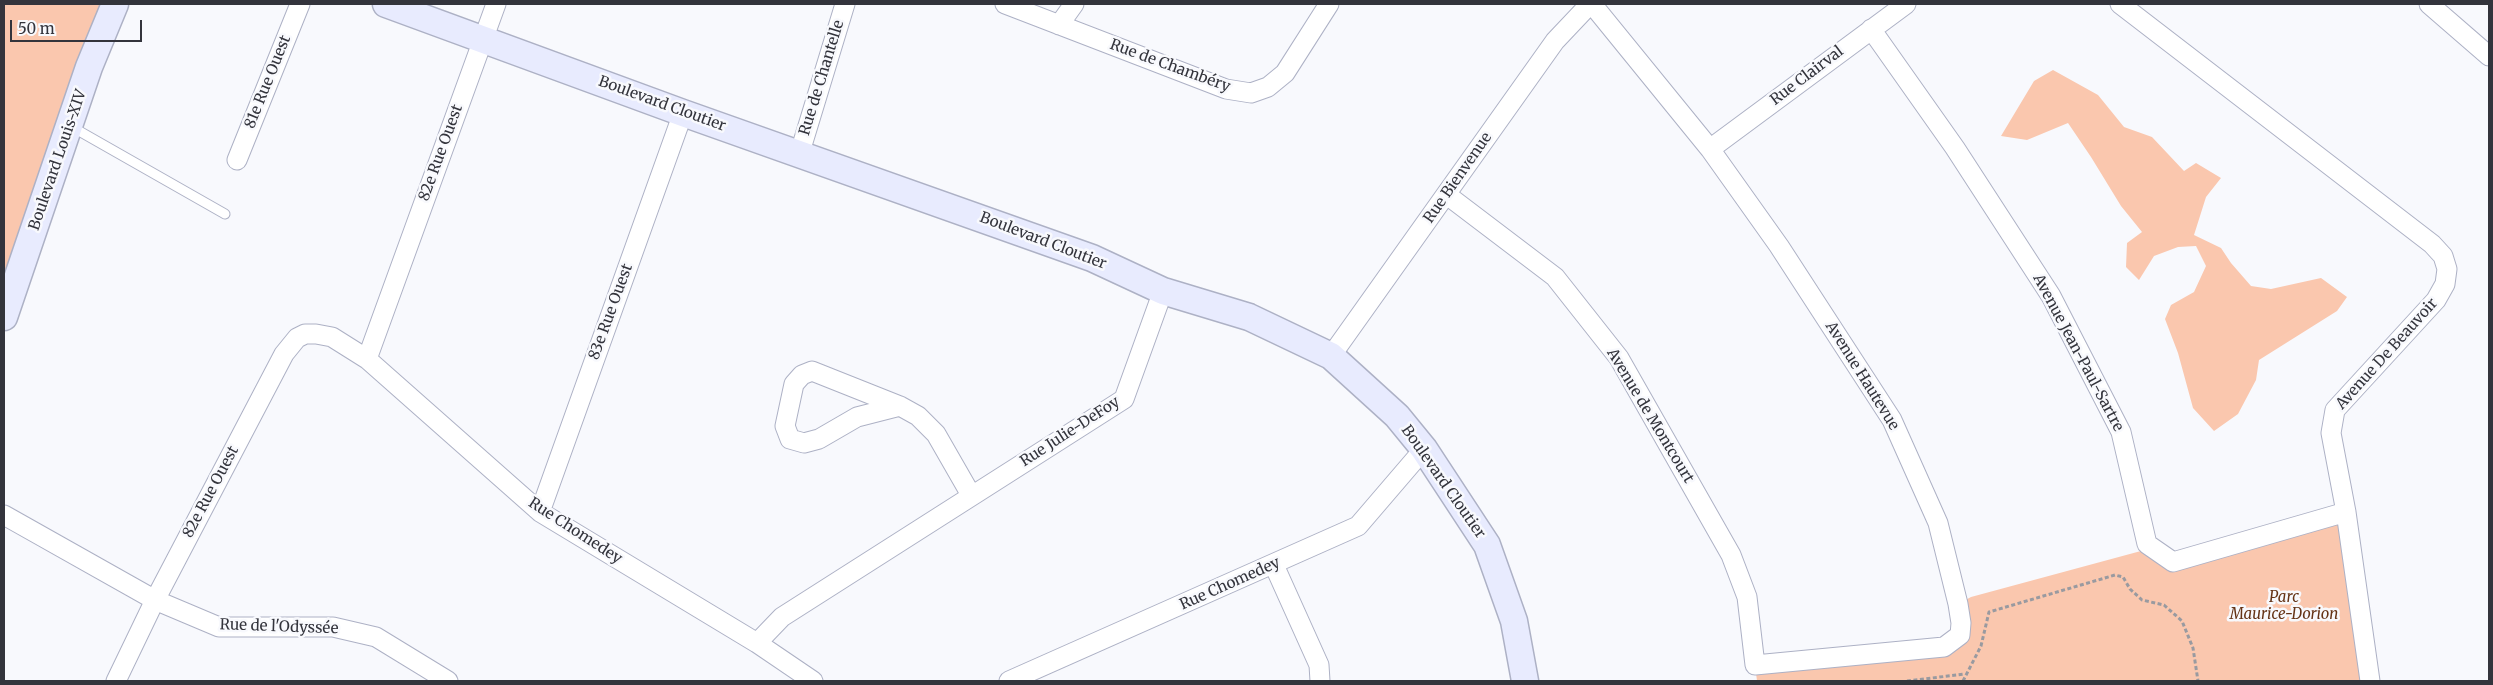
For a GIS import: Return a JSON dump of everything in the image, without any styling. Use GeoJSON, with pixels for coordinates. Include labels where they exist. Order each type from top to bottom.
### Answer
{"type":"FeatureCollection","features":[{"type":"Feature","properties":{"kind":"street","name":"Boulevard Louis-XIV"},"geometry":{"type":"LineString","coordinates":[[4,316],[69,126],[115,4]]}},
{"type":"Feature","properties":{"kind":"street","name":"81e Rue Ouest"},"geometry":{"type":"LineString","coordinates":[[237,160],[300,4]]}},
{"type":"Feature","properties":{"kind":"street","name":"Boulevard Cloutier"},"geometry":{"type":"LineString","coordinates":[[386,4],[1092,258],[1163,291],[1249,318],[1331,356],[1397,416],[1424,448],[1487,544],[1514,620],[1524,681]]}},
{"type":"Feature","properties":{"kind":"street","name":"82e Rue Ouest"},"geometry":{"type":"LineString","coordinates":[[367,359],[496,4]]}},
{"type":"Feature","properties":{"kind":"street","name":"Rue de Chantelle"},"geometry":{"type":"LineString","coordinates":[[800,152],[845,4]]}},
{"type":"Feature","properties":{"kind":"street","name":"Rue de Chambéry"},"geometry":{"type":"LineString","coordinates":[[1005,4],[1226,89],[1251,93],[1268,87],[1285,73],[1329,4]]}},
{"type":"Feature","properties":{"kind":"street"},"geometry":{"type":"LineString","coordinates":[[1059,25],[1074,4]]}},
{"type":"Feature","properties":{"kind":"street","name":"Avenue Hautevue"},"geometry":{"type":"LineString","coordinates":[[1591,4],[1710,149],[1779,246],[1892,420],[1938,523],[1961,623],[1960,635],[1944,647],[1755,665]]}},
{"type":"Feature","properties":{"kind":"street","name":"Rue Bienvenue"},"geometry":{"type":"LineString","coordinates":[[1331,356],[1555,41],[1591,4]]}},
{"type":"Feature","properties":{"kind":"street","name":"Rue Clairval"},"geometry":{"type":"LineString","coordinates":[[1710,149],[1871,28],[1906,4]]}},
{"type":"Feature","properties":{"kind":"street","name":"Avenue De Beauvoir"},"geometry":{"type":"LineString","coordinates":[[2120,4],[2432,244],[2444,256],[2447,269],[2445,284],[2436,300],[2334,410],[2331,433],[2346,512],[2370,681]]}},
{"type":"Feature","properties":{"kind":"street"},"geometry":{"type":"LineString","coordinates":[[2429,4],[2489,56]]}},
{"type":"Feature","properties":{"kind":"street","name":"Avenue Jean-Paul-Sartre"},"geometry":{"type":"LineString","coordinates":[[1871,28],[1955,148],[2050,296],[2121,432],[2147,544],[2173,562],[2346,512]]}},
{"type":"Feature","properties":{"kind":"street","name":"83e Rue Ouest"},"geometry":{"type":"LineString","coordinates":[[540,512],[683,112]]}},
{"type":"Feature","properties":{"kind":"street","name":"Avenue de Montcourt"},"geometry":{"type":"LineString","coordinates":[[1447,195],[1555,277],[1619,358],[1732,555],[1747,597],[1755,665]]}},
{"type":"Feature","properties":{"kind":"street","name":"Rue Julie-DeFoy"},"geometry":{"type":"LineString","coordinates":[[757,644],[782,617],[971,494],[1124,399],[1163,291]]}},
{"type":"Feature","properties":{"kind":"street","name":"82e Rue Ouest"},"geometry":{"type":"LineString","coordinates":[[116,681],[155,600],[284,354],[297,338],[305,334],[332,337]]}},
{"type":"Feature","properties":{"kind":"street","name":"Rue Chomedey"},"geometry":{"type":"LineString","coordinates":[[332,337],[367,359],[540,512],[757,644],[813,681]]}},
{"type":"Feature","properties":{"kind":"street"},"geometry":{"type":"LineString","coordinates":[[900,406],[857,417],[819,439],[804,443],[790,439],[785,426],[794,384],[802,375],[812,371],[900,406],[918,416],[936,434],[971,494]]}},
{"type":"Feature","properties":{"kind":"street","name":"Rue Chomedey"},"geometry":{"type":"LineString","coordinates":[[1009,681],[1274,565],[1358,526],[1424,448]]}},
{"type":"Feature","properties":{"kind":"street","name":"Rue de l'Odyssée"},"geometry":{"type":"LineString","coordinates":[[4,516],[155,600],[219,627],[333,627],[376,637],[448,681]]}},
{"type":"Feature","properties":{"kind":"street"},"geometry":{"type":"LineString","coordinates":[[1274,565],[1319,665],[1320,681]]}},
{"type":"Feature","properties":{"kind":"lane"},"geometry":{"type":"LineString","coordinates":[[69,126],[225,214]]}},
{"type":"Feature","properties":{"kind":"path"},"geometry":{"type":"LineString","coordinates":[[1963,681],[1981,646],[1989,612],[2114,575],[2123,577],[2130,589],[2142,600],[2164,605],[2182,621],[2193,648],[2198,681]]}},
{"type":"Feature","properties":{"kind":"path"},"geometry":{"type":"LineString","coordinates":[[1907,681],[1965,674]]}},
{"type":"Feature","properties":{"kind":"green space"},"geometry":{"type":"Polygon","coordinates":[[[4,4],[103,4],[4,282],[4,4]]]}},
{"type":"Feature","properties":{"kind":"green space"},"geometry":{"type":"Polygon","coordinates":[[[2053,70],[2098,95],[2124,127],[2152,137],[2184,171],[2196,163],[2221,178],[2206,197],[2194,235],[2221,248],[2251,286],[2271,289],[2321,278],[2347,297],[2337,311],[2259,360],[2256,380],[2238,414],[2214,431],[2193,408],[2178,353],[2165,319],[2171,305],[2194,292],[2206,266],[2196,246],[2178,247],[2154,256],[2139,280],[2126,267],[2127,243],[2142,232],[2121,206],[2068,123],[2027,140],[2001,136],[2034,81],[2053,70]]]}},
{"type":"Feature","properties":{"kind":"green space","name":"Parc Maurice-Dorion"},"geometry":{"type":"Polygon","coordinates":[[[2346,512],[2370,681],[1757,681],[1755,665],[1944,647],[1960,635],[1958,604],[1971,597],[2152,548],[2173,562],[2346,512]]]}}]}
